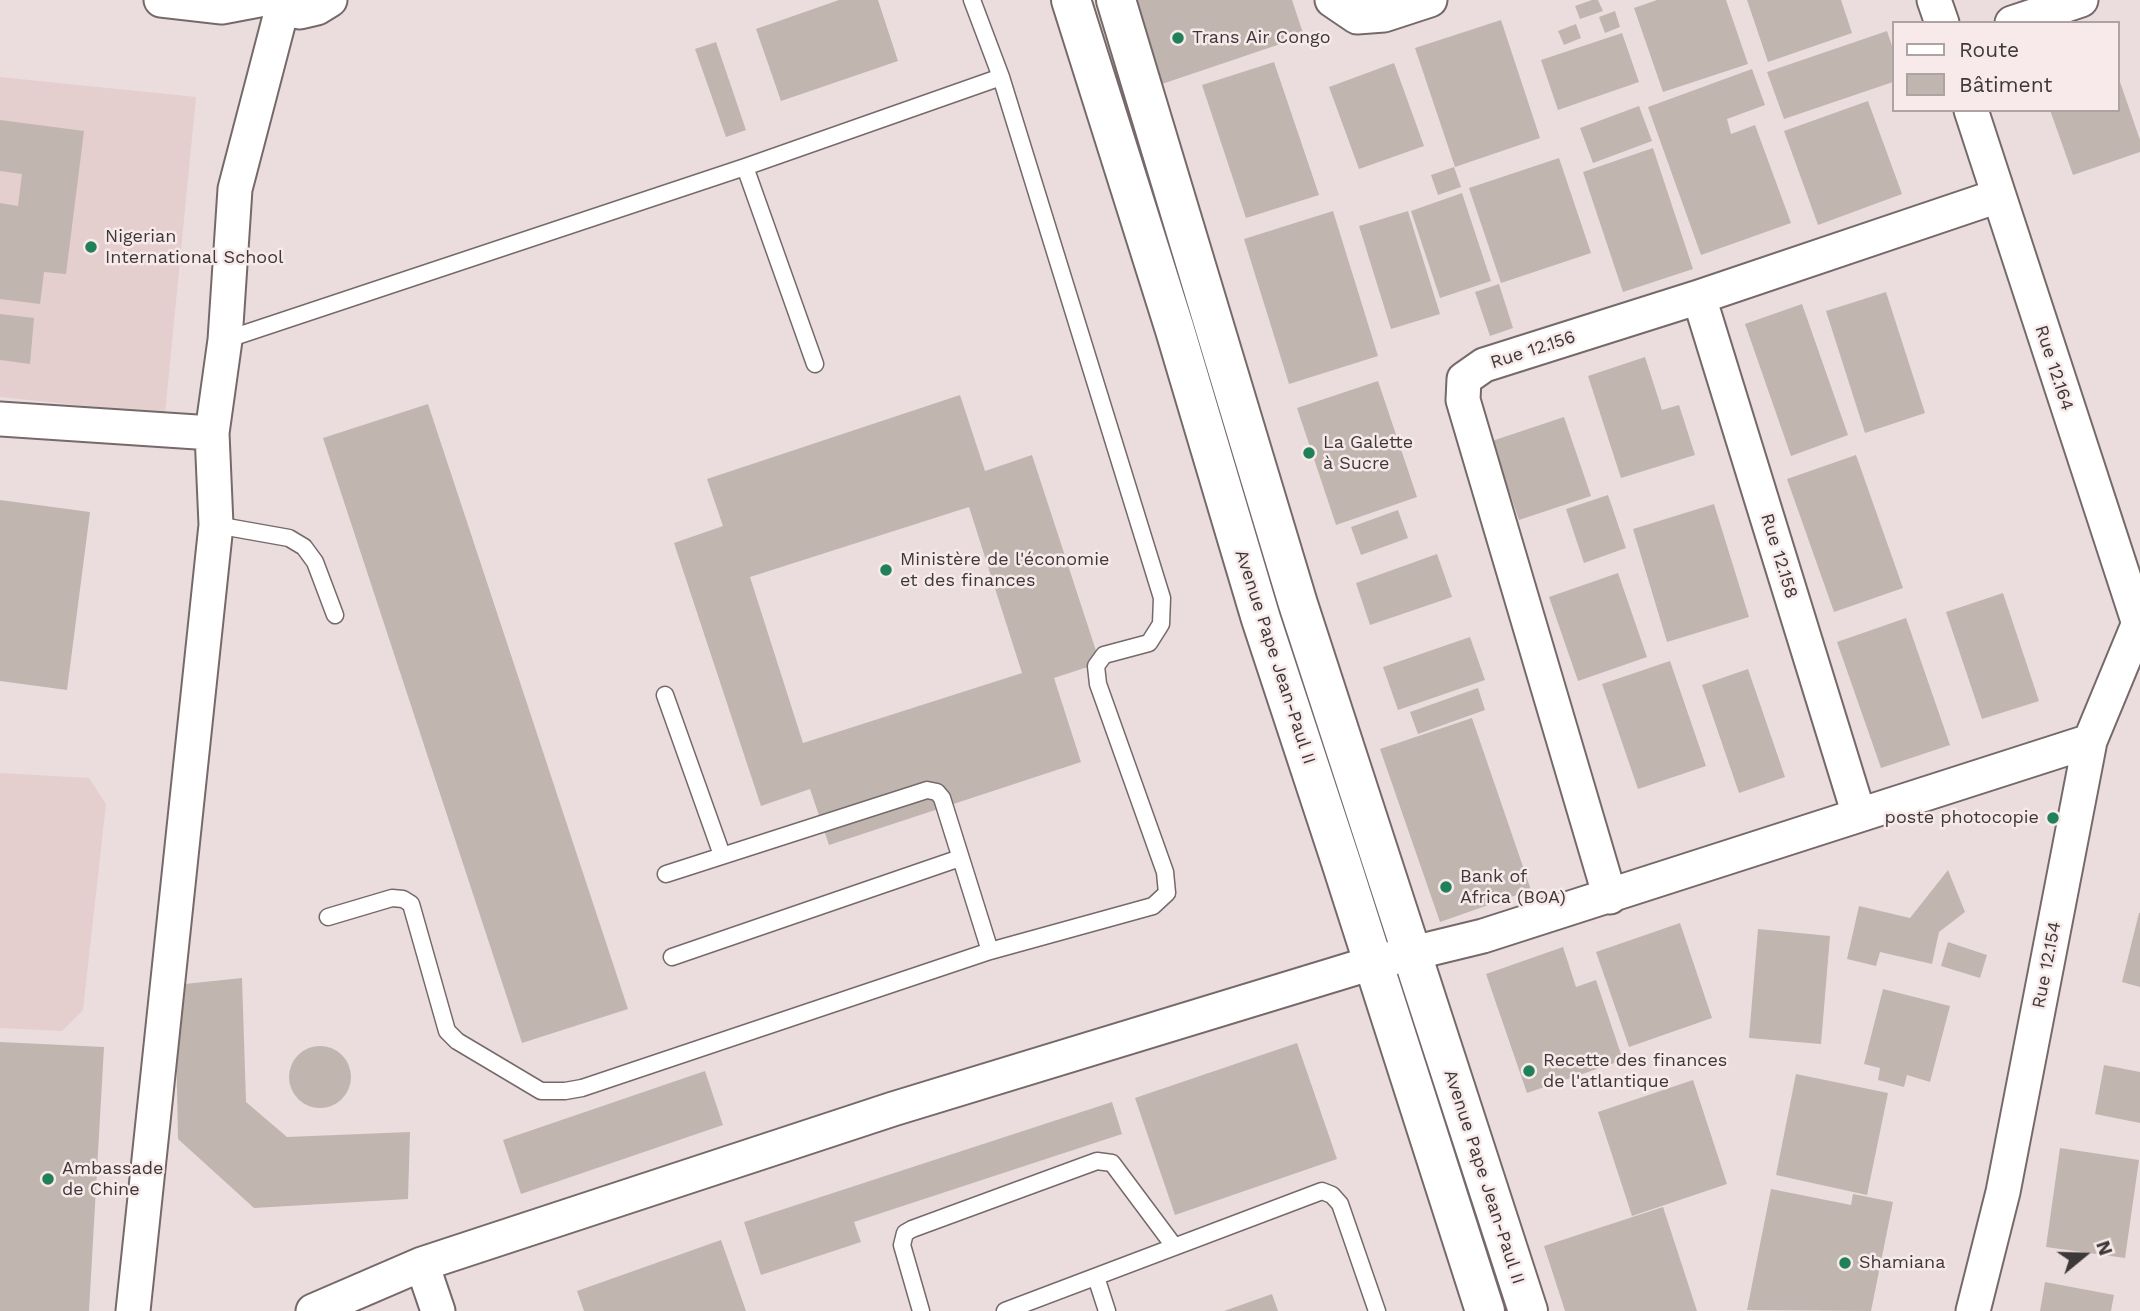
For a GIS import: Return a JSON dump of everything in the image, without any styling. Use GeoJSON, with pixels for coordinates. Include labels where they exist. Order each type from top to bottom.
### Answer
{"type":"FeatureCollection","features":[{"type":"Feature","properties":{"kind":"main road","name":"Avenue Pape Jean-Paul II"},"geometry":{"type":"LineString","coordinates":[[1071,0],[1175,330],[1261,619],[1485,1311]]}},
{"type":"Feature","properties":{"kind":"main road","name":"Avenue Pape Jean-Paul II"},"geometry":{"type":"LineString","coordinates":[[1116,0],[1298,604],[1528,1311]]}},
{"type":"Feature","properties":{"kind":"street"},"geometry":{"type":"LineString","coordinates":[[161,0],[222,7],[270,3],[300,12],[317,8],[330,0]]}},
{"type":"Feature","properties":{"kind":"street"},"geometry":{"type":"LineString","coordinates":[[1332,1],[1357,17],[1384,15],[1430,0]]}},
{"type":"Feature","properties":{"kind":"street"},"geometry":{"type":"LineString","coordinates":[[1934,0],[1941,21]]}},
{"type":"Feature","properties":{"kind":"street"},"geometry":{"type":"LineString","coordinates":[[2018,21],[2081,0]]}},
{"type":"Feature","properties":{"kind":"street"},"geometry":{"type":"LineString","coordinates":[[133,1311],[216,525],[212,433],[225,340],[235,189],[270,3]]}},
{"type":"Feature","properties":{"kind":"street","name":"Rue 12.164"},"geometry":{"type":"LineString","coordinates":[[1972,112],[2139,626]]}},
{"type":"Feature","properties":{"kind":"street","name":"Rue 12.156"},"geometry":{"type":"LineString","coordinates":[[1610,897],[1463,400],[1464,379],[1484,365],[1699,297],[1998,197]]}},
{"type":"Feature","properties":{"kind":"street","name":"Rue 12.158"},"geometry":{"type":"LineString","coordinates":[[1699,297],[1860,815]]}},
{"type":"Feature","properties":{"kind":"street"},"geometry":{"type":"LineString","coordinates":[[0,419],[212,433]]}},
{"type":"Feature","properties":{"kind":"street","name":"Rue 12.154"},"geometry":{"type":"LineString","coordinates":[[1973,1311],[2003,1192],[2090,741],[2139,626]]}},
{"type":"Feature","properties":{"kind":"street"},"geometry":{"type":"LineString","coordinates":[[313,1311],[422,1264],[893,1109],[1372,963],[1483,936],[1610,897],[2090,741]]}},
{"type":"Feature","properties":{"kind":"street"},"geometry":{"type":"LineString","coordinates":[[422,1264],[438,1311]]}},
{"type":"Feature","properties":{"kind":"lane"},"geometry":{"type":"LineString","coordinates":[[328,917],[392,898],[403,899],[411,904],[447,1031],[457,1041],[541,1091],[565,1091],[582,1088],[990,951],[1153,906],[1167,893],[1165,872],[1098,684],[1096,666],[1104,655],[1149,643],[1161,624],[1162,598],[1000,78],[972,0]]}},
{"type":"Feature","properties":{"kind":"lane"},"geometry":{"type":"LineString","coordinates":[[225,340],[745,167],[1000,78]]}},
{"type":"Feature","properties":{"kind":"lane"},"geometry":{"type":"LineString","coordinates":[[745,167],[815,364]]}},
{"type":"Feature","properties":{"kind":"lane"},"geometry":{"type":"LineString","coordinates":[[216,525],[289,538],[303,547],[315,562],[335,615]]}},
{"type":"Feature","properties":{"kind":"lane"},"geometry":{"type":"LineString","coordinates":[[666,695],[722,855]]}},
{"type":"Feature","properties":{"kind":"lane"},"geometry":{"type":"LineString","coordinates":[[666,874],[927,790],[937,792],[942,798],[990,951]]}},
{"type":"Feature","properties":{"kind":"lane"},"geometry":{"type":"LineString","coordinates":[[671,957],[960,858]]}},
{"type":"Feature","properties":{"kind":"lane"},"geometry":{"type":"LineString","coordinates":[[921,1311],[902,1245],[905,1233],[912,1228],[1097,1161],[1112,1163],[1174,1246]]}},
{"type":"Feature","properties":{"kind":"lane"},"geometry":{"type":"LineString","coordinates":[[1004,1311],[1322,1191],[1332,1195],[1340,1204],[1377,1311]]}},
{"type":"Feature","properties":{"kind":"lane"},"geometry":{"type":"LineString","coordinates":[[1096,1277],[1107,1311]]}},
{"type":"Feature","properties":{"kind":"shaded area","name":"Nigerian International School"},"geometry":{"type":"Polygon","coordinates":[[[0,77],[196,97],[165,414],[0,397],[0,77]]]}},
{"type":"Feature","properties":{"kind":"shaded area"},"geometry":{"type":"Polygon","coordinates":[[[0,773],[89,778],[106,804],[83,1010],[62,1031],[0,1028],[0,773]]]}},
{"type":"Feature","properties":{"kind":"building"},"geometry":{"type":"Polygon","coordinates":[[[839,0],[878,0],[898,61],[781,101],[756,29],[839,0]]]}},
{"type":"Feature","properties":{"kind":"building"},"geometry":{"type":"Polygon","coordinates":[[[1134,0],[1292,0],[1304,36],[1162,84],[1134,0]]]}},
{"type":"Feature","properties":{"kind":"building"},"geometry":{"type":"Polygon","coordinates":[[[1598,0],[1603,11],[1580,19],[1575,6],[1598,0]]]}},
{"type":"Feature","properties":{"kind":"building"},"geometry":{"type":"Polygon","coordinates":[[[1657,0],[1726,0],[1748,64],[1663,92],[1634,8],[1657,0]]]}},
{"type":"Feature","properties":{"kind":"building"},"geometry":{"type":"Polygon","coordinates":[[[1747,0],[1841,0],[1852,33],[1768,62],[1747,0]]]}},
{"type":"Feature","properties":{"kind":"building"},"geometry":{"type":"Polygon","coordinates":[[[1615,11],[1620,27],[1605,33],[1599,17],[1615,11]]]}},
{"type":"Feature","properties":{"kind":"building"},"geometry":{"type":"Polygon","coordinates":[[[1501,20],[1540,138],[1455,167],[1415,48],[1501,20]]]}},
{"type":"Feature","properties":{"kind":"building"},"geometry":{"type":"Polygon","coordinates":[[[1576,24],[1581,38],[1564,45],[1558,31],[1576,24]]]}},
{"type":"Feature","properties":{"kind":"building"},"geometry":{"type":"Polygon","coordinates":[[[1887,31],[1892,46],[1892,82],[1784,119],[1767,72],[1887,31]]]}},
{"type":"Feature","properties":{"kind":"building"},"geometry":{"type":"Polygon","coordinates":[[[1622,33],[1639,82],[1558,110],[1541,60],[1622,33]]]}},
{"type":"Feature","properties":{"kind":"building"},"geometry":{"type":"Polygon","coordinates":[[[716,42],[746,130],[726,137],[695,49],[716,42]]]}},
{"type":"Feature","properties":{"kind":"building"},"geometry":{"type":"Polygon","coordinates":[[[1274,62],[1319,195],[1246,218],[1202,85],[1274,62]]]}},
{"type":"Feature","properties":{"kind":"building"},"geometry":{"type":"Polygon","coordinates":[[[1394,63],[1424,146],[1359,169],[1329,87],[1394,63]]]}},
{"type":"Feature","properties":{"kind":"building"},"geometry":{"type":"Polygon","coordinates":[[[1752,69],[1765,105],[1727,119],[1731,134],[1755,125],[1791,223],[1701,255],[1648,107],[1752,69]]]}},
{"type":"Feature","properties":{"kind":"building"},"geometry":{"type":"Polygon","coordinates":[[[2119,79],[2140,140],[2140,152],[2073,175],[2051,112],[2119,112],[2119,79]]]}},
{"type":"Feature","properties":{"kind":"building"},"geometry":{"type":"Polygon","coordinates":[[[1868,101],[1902,194],[1818,225],[1784,131],[1868,101]]]}},
{"type":"Feature","properties":{"kind":"building"},"geometry":{"type":"Polygon","coordinates":[[[1639,106],[1652,141],[1593,163],[1580,128],[1639,106]]]}},
{"type":"Feature","properties":{"kind":"building"},"geometry":{"type":"Polygon","coordinates":[[[0,120],[84,131],[66,274],[44,272],[40,304],[0,299],[0,203],[18,206],[22,174],[0,171],[0,120]]]}},
{"type":"Feature","properties":{"kind":"building"},"geometry":{"type":"Polygon","coordinates":[[[1653,148],[1693,269],[1623,292],[1583,172],[1653,148]]]}},
{"type":"Feature","properties":{"kind":"building"},"geometry":{"type":"Polygon","coordinates":[[[1559,158],[1591,253],[1501,283],[1469,188],[1559,158]]]}},
{"type":"Feature","properties":{"kind":"building"},"geometry":{"type":"Polygon","coordinates":[[[1454,167],[1461,187],[1438,195],[1431,175],[1454,167]]]}},
{"type":"Feature","properties":{"kind":"building"},"geometry":{"type":"Polygon","coordinates":[[[1462,193],[1491,281],[1440,298],[1411,211],[1462,193]]]}},
{"type":"Feature","properties":{"kind":"building"},"geometry":{"type":"Polygon","coordinates":[[[1333,211],[1378,356],[1289,384],[1244,239],[1333,211]]]}},
{"type":"Feature","properties":{"kind":"building"},"geometry":{"type":"Polygon","coordinates":[[[1408,211],[1440,314],[1391,329],[1359,226],[1408,211]]]}},
{"type":"Feature","properties":{"kind":"building"},"geometry":{"type":"Polygon","coordinates":[[[1499,284],[1513,328],[1490,336],[1475,292],[1499,284]]]}},
{"type":"Feature","properties":{"kind":"building"},"geometry":{"type":"Polygon","coordinates":[[[1886,292],[1925,413],[1865,433],[1826,311],[1886,292]]]}},
{"type":"Feature","properties":{"kind":"building"},"geometry":{"type":"Polygon","coordinates":[[[1802,304],[1848,435],[1791,456],[1745,324],[1802,304]]]}},
{"type":"Feature","properties":{"kind":"building"},"geometry":{"type":"Polygon","coordinates":[[[0,314],[34,318],[30,364],[0,360],[0,314]]]}},
{"type":"Feature","properties":{"kind":"building"},"geometry":{"type":"Polygon","coordinates":[[[1645,357],[1662,410],[1679,405],[1695,455],[1621,478],[1588,376],[1645,357]]]}},
{"type":"Feature","properties":{"kind":"building"},"geometry":{"type":"Polygon","coordinates":[[[1378,381],[1417,497],[1336,525],[1297,408],[1378,381]]]}},
{"type":"Feature","properties":{"kind":"building"},"geometry":{"type":"Polygon","coordinates":[[[960,395],[985,471],[1032,455],[1100,663],[1054,678],[1081,762],[829,845],[810,789],[761,806],[674,543],[723,526],[707,479],[960,395]],[[969,507],[750,577],[803,743],[1022,673],[969,507]]]}},
{"type":"Feature","properties":{"kind":"building"},"geometry":{"type":"Polygon","coordinates":[[[428,404],[628,1009],[522,1043],[323,438],[428,404]]]}},
{"type":"Feature","properties":{"kind":"building"},"geometry":{"type":"Polygon","coordinates":[[[1564,417],[1591,496],[1519,520],[1492,441],[1564,417]]]}},
{"type":"Feature","properties":{"kind":"building"},"geometry":{"type":"Polygon","coordinates":[[[1856,455],[1903,588],[1834,612],[1787,479],[1856,455]]]}},
{"type":"Feature","properties":{"kind":"building"},"geometry":{"type":"Polygon","coordinates":[[[1608,495],[1626,548],[1584,563],[1566,509],[1608,495]]]}},
{"type":"Feature","properties":{"kind":"building"},"geometry":{"type":"Polygon","coordinates":[[[0,500],[90,512],[67,690],[0,681],[0,500]]]}},
{"type":"Feature","properties":{"kind":"building"},"geometry":{"type":"Polygon","coordinates":[[[1714,504],[1749,617],[1667,642],[1633,529],[1714,504]]]}},
{"type":"Feature","properties":{"kind":"building"},"geometry":{"type":"Polygon","coordinates":[[[1398,510],[1408,538],[1361,555],[1351,527],[1398,510]]]}},
{"type":"Feature","properties":{"kind":"building"},"geometry":{"type":"Polygon","coordinates":[[[1437,554],[1452,597],[1370,625],[1356,583],[1437,554]]]}},
{"type":"Feature","properties":{"kind":"building"},"geometry":{"type":"Polygon","coordinates":[[[1618,573],[1647,657],[1578,681],[1549,597],[1618,573]]]}},
{"type":"Feature","properties":{"kind":"building"},"geometry":{"type":"Polygon","coordinates":[[[2003,593],[2039,701],[1982,719],[1946,612],[2003,593]]]}},
{"type":"Feature","properties":{"kind":"building"},"geometry":{"type":"Polygon","coordinates":[[[1906,618],[1950,745],[1881,768],[1837,642],[1906,618]]]}},
{"type":"Feature","properties":{"kind":"building"},"geometry":{"type":"Polygon","coordinates":[[[1470,637],[1485,680],[1398,710],[1383,667],[1470,637]]]}},
{"type":"Feature","properties":{"kind":"building"},"geometry":{"type":"Polygon","coordinates":[[[1670,661],[1706,766],[1638,789],[1602,684],[1670,661]]]}},
{"type":"Feature","properties":{"kind":"building"},"geometry":{"type":"Polygon","coordinates":[[[1748,669],[1785,777],[1739,793],[1702,685],[1748,669]]]}},
{"type":"Feature","properties":{"kind":"building"},"geometry":{"type":"Polygon","coordinates":[[[1478,688],[1485,710],[1418,734],[1410,712],[1478,688]]]}},
{"type":"Feature","properties":{"kind":"building"},"geometry":{"type":"Polygon","coordinates":[[[1472,718],[1531,890],[1440,922],[1380,749],[1472,718]]]}},
{"type":"Feature","properties":{"kind":"building"},"geometry":{"type":"Polygon","coordinates":[[[1948,870],[1965,912],[1939,932],[1932,964],[1880,952],[1876,966],[1847,959],[1859,906],[1910,918],[1948,870]]]}},
{"type":"Feature","properties":{"kind":"building"},"geometry":{"type":"Polygon","coordinates":[[[2140,913],[2140,987],[2122,982],[2140,913]]]}},
{"type":"Feature","properties":{"kind":"building"},"geometry":{"type":"Polygon","coordinates":[[[1680,923],[1712,1018],[1629,1047],[1596,952],[1680,923]]]}},
{"type":"Feature","properties":{"kind":"building"},"geometry":{"type":"Polygon","coordinates":[[[1758,929],[1830,936],[1821,1044],[1749,1038],[1758,929]]]}},
{"type":"Feature","properties":{"kind":"building"},"geometry":{"type":"Polygon","coordinates":[[[1948,942],[1987,955],[1980,978],[1941,966],[1948,942]]]}},
{"type":"Feature","properties":{"kind":"building"},"geometry":{"type":"Polygon","coordinates":[[[1563,947],[1576,987],[1596,980],[1623,1060],[1527,1093],[1486,974],[1563,947]]]}},
{"type":"Feature","properties":{"kind":"building"},"geometry":{"type":"Polygon","coordinates":[[[242,978],[246,1102],[287,1137],[410,1132],[408,1199],[254,1208],[178,1139],[175,985],[242,978]]]}},
{"type":"Feature","properties":{"kind":"building"},"geometry":{"type":"Polygon","coordinates":[[[1883,989],[1950,1006],[1930,1082],[1907,1075],[1904,1087],[1878,1080],[1880,1068],[1864,1064],[1883,989]]]}},
{"type":"Feature","properties":{"kind":"building","name":"Ambassade de Chine"},"geometry":{"type":"Polygon","coordinates":[[[0,1042],[104,1047],[89,1311],[0,1311],[0,1042]]]}},
{"type":"Feature","properties":{"kind":"building"},"geometry":{"type":"Polygon","coordinates":[[[1297,1043],[1337,1159],[1175,1215],[1135,1098],[1297,1043]]]}},
{"type":"Feature","properties":{"kind":"building"},"geometry":{"type":"Polygon","coordinates":[[[320,1046],[332,1048],[342,1055],[349,1065],[349,1089],[342,1099],[332,1106],[320,1108],[308,1106],[298,1099],[291,1089],[289,1077],[291,1065],[298,1055],[308,1048],[320,1046]]]}},
{"type":"Feature","properties":{"kind":"building"},"geometry":{"type":"Polygon","coordinates":[[[2104,1065],[2140,1072],[2140,1123],[2095,1114],[2104,1065]]]}},
{"type":"Feature","properties":{"kind":"building"},"geometry":{"type":"Polygon","coordinates":[[[705,1071],[723,1125],[521,1194],[503,1140],[705,1071]]]}},
{"type":"Feature","properties":{"kind":"building"},"geometry":{"type":"Polygon","coordinates":[[[1796,1074],[1888,1093],[1867,1195],[1776,1175],[1796,1074]]]}},
{"type":"Feature","properties":{"kind":"building"},"geometry":{"type":"Polygon","coordinates":[[[1693,1080],[1727,1184],[1632,1216],[1598,1112],[1693,1080]]]}},
{"type":"Feature","properties":{"kind":"building"},"geometry":{"type":"Polygon","coordinates":[[[1112,1102],[1122,1134],[854,1222],[861,1242],[761,1275],[744,1222],[1112,1102]]]}},
{"type":"Feature","properties":{"kind":"building"},"geometry":{"type":"Polygon","coordinates":[[[2060,1148],[2139,1160],[2125,1258],[2046,1247],[2060,1148]]]}},
{"type":"Feature","properties":{"kind":"building"},"geometry":{"type":"Polygon","coordinates":[[[1771,1189],[1851,1205],[1853,1194],[1893,1202],[1871,1311],[1747,1310],[1771,1189]]]}},
{"type":"Feature","properties":{"kind":"building"},"geometry":{"type":"Polygon","coordinates":[[[1663,1207],[1697,1311],[1565,1311],[1544,1246],[1663,1207]]]}},
{"type":"Feature","properties":{"kind":"building"},"geometry":{"type":"Polygon","coordinates":[[[721,1240],[746,1311],[584,1311],[577,1291],[721,1240]]]}},
{"type":"Feature","properties":{"kind":"building"},"geometry":{"type":"Polygon","coordinates":[[[2045,1282],[2114,1295],[2111,1311],[2040,1311],[2045,1282]]]}},
{"type":"Feature","properties":{"kind":"building"},"geometry":{"type":"Polygon","coordinates":[[[1272,1294],[1278,1311],[1224,1311],[1272,1294]]]}},
{"type":"Feature","properties":{"kind":"place","name":"Trans Air Congo"},"geometry":{"type":"Point","coordinates":[1178,38]}},
{"type":"Feature","properties":{"kind":"place","name":"Nigerian International School"},"geometry":{"type":"Point","coordinates":[91,247]}},
{"type":"Feature","properties":{"kind":"place","name":"La Galette à Sucre"},"geometry":{"type":"Point","coordinates":[1309,453]}},
{"type":"Feature","properties":{"kind":"place","name":"Ministère de l'économie et des finances"},"geometry":{"type":"Point","coordinates":[886,570]}},
{"type":"Feature","properties":{"kind":"place","name":"poste photocopie"},"geometry":{"type":"Point","coordinates":[2053,818]}},
{"type":"Feature","properties":{"kind":"place","name":"Bank of Africa (BOA)"},"geometry":{"type":"Point","coordinates":[1446,887]}},
{"type":"Feature","properties":{"kind":"place","name":"Recette des finances de l'atlantique"},"geometry":{"type":"Point","coordinates":[1529,1071]}},
{"type":"Feature","properties":{"kind":"place","name":"Ambassade de Chine"},"geometry":{"type":"Point","coordinates":[48,1179]}},
{"type":"Feature","properties":{"kind":"place","name":"Shamiana"},"geometry":{"type":"Point","coordinates":[1845,1263]}}]}
